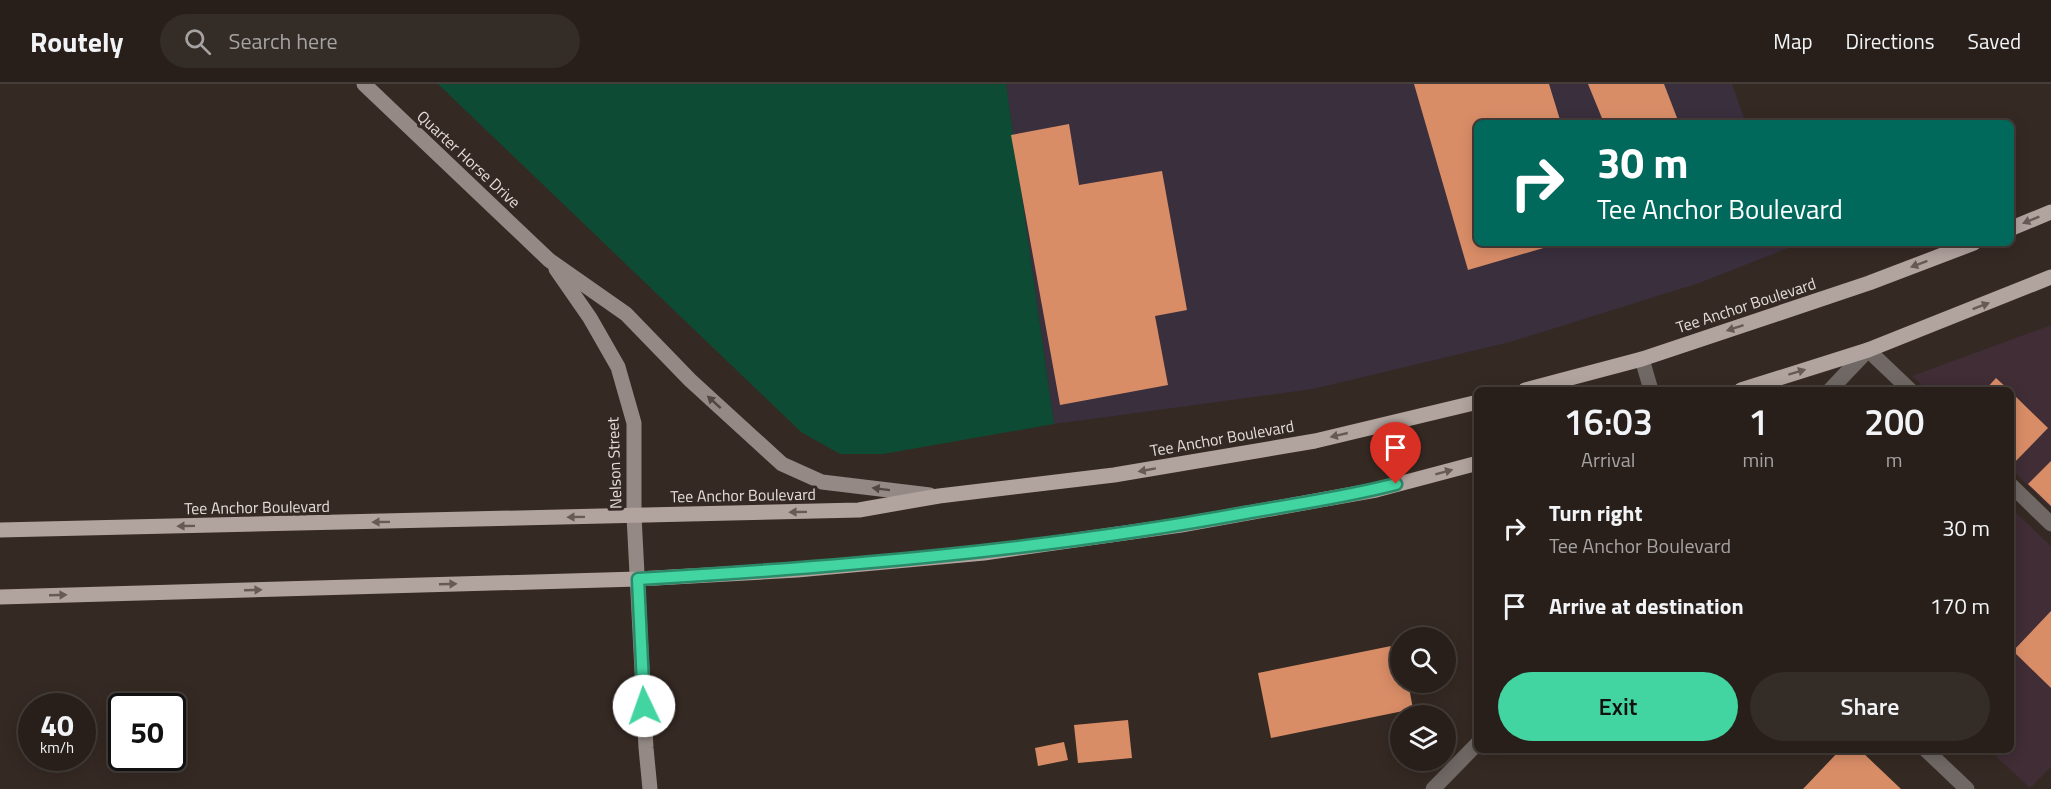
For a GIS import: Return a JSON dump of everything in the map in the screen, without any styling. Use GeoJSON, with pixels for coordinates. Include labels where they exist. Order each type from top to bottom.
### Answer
{"type":"FeatureCollection","features":[{"type":"Feature","properties":{"kind":"main road","name":"Quarter Horse Drive"},"geometry":{"type":"LineString","coordinates":[[364,84],[549,260]]}},
{"type":"Feature","properties":{"kind":"main road"},"geometry":{"type":"LineString","coordinates":[[2014,227],[2051,212]]}},
{"type":"Feature","properties":{"kind":"main road","name":"Tee Anchor Boulevard"},"geometry":{"type":"LineString","coordinates":[[1537,387],[1642,359],[1869,283],[1966,246]]}},
{"type":"Feature","properties":{"kind":"main road"},"geometry":{"type":"LineString","coordinates":[[549,260],[626,314],[690,380],[782,464],[822,482],[939,496]]}},
{"type":"Feature","properties":{"kind":"main road","name":"Nelson Street"},"geometry":{"type":"LineString","coordinates":[[549,260],[590,318],[618,367],[634,423],[634,516],[650,789]]}},
{"type":"Feature","properties":{"kind":"main road"},"geometry":{"type":"LineString","coordinates":[[1751,387],[1868,350],[2051,277]]}},
{"type":"Feature","properties":{"kind":"main road","name":"Tee Anchor Boulevard"},"geometry":{"type":"LineString","coordinates":[[0,530],[859,510],[939,496],[1114,475],[1304,442],[1474,403]]}},
{"type":"Feature","properties":{"kind":"main road"},"geometry":{"type":"LineString","coordinates":[[0,597],[638,579],[798,570],[984,553],[1216,519],[1376,489],[1474,464]]}},
{"type":"Feature","properties":{"kind":"street"},"geometry":{"type":"LineString","coordinates":[[1833,387],[1868,350],[1907,387]]}},
{"type":"Feature","properties":{"kind":"street"},"geometry":{"type":"LineString","coordinates":[[1642,359],[1650,387]]}},
{"type":"Feature","properties":{"kind":"street"},"geometry":{"type":"LineString","coordinates":[[2014,488],[2051,524]]}},
{"type":"Feature","properties":{"kind":"street"},"geometry":{"type":"LineString","coordinates":[[1433,789],[1474,747]]}},
{"type":"Feature","properties":{"kind":"street"},"geometry":{"type":"LineString","coordinates":[[1929,753],[1967,789]]}},
{"type":"Feature","properties":{"kind":"shaded area"},"geometry":{"type":"Polygon","coordinates":[[[1006,84],[1732,84],[1745,120],[1474,120],[1474,246],[1791,247],[1699,283],[1510,342],[1313,389],[1054,424],[1006,84]]]}},
{"type":"Feature","properties":{"kind":"shaded area"},"geometry":{"type":"Polygon","coordinates":[[[2051,325],[2051,508],[2014,472],[2014,387],[1924,387],[1912,376],[2051,325]]]}},
{"type":"Feature","properties":{"kind":"shaded area"},"geometry":{"type":"Polygon","coordinates":[[[2014,511],[2051,546],[2051,767],[2030,788],[1992,753],[2014,753],[2014,511]]]}},
{"type":"Feature","properties":{"kind":"green space"},"geometry":{"type":"Polygon","coordinates":[[[438,84],[1006,84],[1054,424],[883,454],[840,454],[801,432],[438,84]]]}},
{"type":"Feature","properties":{"kind":"building"},"geometry":{"type":"Polygon","coordinates":[[[1414,84],[1549,84],[1560,120],[1474,120],[1474,246],[1550,246],[1468,270],[1414,84]]]}},
{"type":"Feature","properties":{"kind":"building"},"geometry":{"type":"Polygon","coordinates":[[[1588,84],[1664,84],[1678,120],[1603,120],[1588,84]]]}},
{"type":"Feature","properties":{"kind":"building"},"geometry":{"type":"Polygon","coordinates":[[[1069,124],[1079,185],[1162,171],[1187,310],[1155,316],[1168,385],[1060,405],[1011,135],[1069,124]]]}},
{"type":"Feature","properties":{"kind":"building"},"geometry":{"type":"Polygon","coordinates":[[[1996,378],[2006,387],[1988,387],[1996,378]]]}},
{"type":"Feature","properties":{"kind":"building"},"geometry":{"type":"Polygon","coordinates":[[[2014,395],[2048,428],[2014,463],[2014,395]]]}},
{"type":"Feature","properties":{"kind":"building"},"geometry":{"type":"Polygon","coordinates":[[[2051,461],[2051,506],[2028,484],[2051,461]]]}},
{"type":"Feature","properties":{"kind":"building"},"geometry":{"type":"Polygon","coordinates":[[[2051,611],[2051,688],[2014,650],[2051,611]]]}},
{"type":"Feature","properties":{"kind":"building"},"geometry":{"type":"Polygon","coordinates":[[[1390,646],[1390,693],[1410,693],[1412,705],[1390,705],[1390,714],[1271,738],[1258,673],[1390,646]]]}},
{"type":"Feature","properties":{"kind":"building"},"geometry":{"type":"Polygon","coordinates":[[[1128,720],[1132,758],[1078,763],[1074,725],[1128,720]]]}},
{"type":"Feature","properties":{"kind":"building"},"geometry":{"type":"Polygon","coordinates":[[[1064,742],[1068,760],[1038,766],[1035,748],[1064,742]]]}},
{"type":"Feature","properties":{"kind":"building"},"geometry":{"type":"Polygon","coordinates":[[[1837,753],[1863,753],[1901,789],[1803,789],[1837,753]]]}},
{"type":"Feature","properties":{"kind":"route"},"geometry":{"type":"LineString","coordinates":[[644,706],[638,579],[798,570],[984,553],[1181,525],[1396,484]]}}]}
